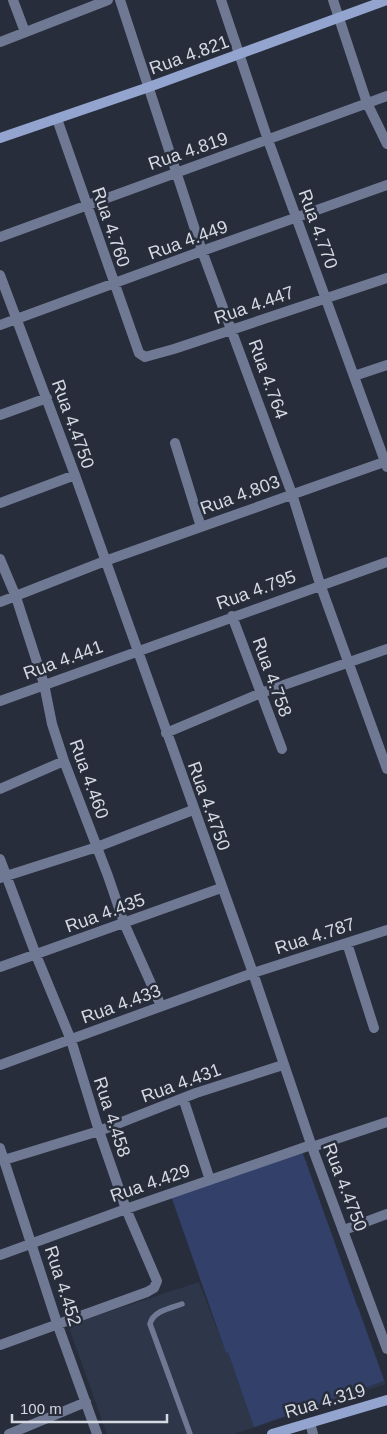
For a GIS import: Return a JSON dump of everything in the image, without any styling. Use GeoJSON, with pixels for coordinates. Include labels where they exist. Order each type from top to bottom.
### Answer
{"type":"FeatureCollection","features":[{"type":"Feature","properties":{"kind":"street"},"geometry":{"type":"LineString","coordinates":[[13,0],[25,32]]}},
{"type":"Feature","properties":{"kind":"street"},"geometry":{"type":"LineString","coordinates":[[0,42],[108,0]]}},
{"type":"Feature","properties":{"kind":"street","name":"Rua 4.764"},"geometry":{"type":"LineString","coordinates":[[120,0],[202,251],[292,494],[320,584],[387,769]]}},
{"type":"Feature","properties":{"kind":"street","name":"Rua 4.770"},"geometry":{"type":"LineString","coordinates":[[221,0],[268,140],[386,463]]}},
{"type":"Feature","properties":{"kind":"street"},"geometry":{"type":"LineString","coordinates":[[332,0],[367,103],[387,144]]}},
{"type":"Feature","properties":{"kind":"street","name":"Rua 4.821"},"geometry":{"type":"LineString","coordinates":[[0,138],[149,87],[387,0]]}},
{"type":"Feature","properties":{"kind":"street","name":"Rua 4.819"},"geometry":{"type":"LineString","coordinates":[[0,237],[387,96]]}},
{"type":"Feature","properties":{"kind":"street","name":"Rua 4.760"},"geometry":{"type":"LineString","coordinates":[[57,119],[137,346]]}},
{"type":"Feature","properties":{"kind":"street","name":"Rua 4.449"},"geometry":{"type":"LineString","coordinates":[[0,326],[387,185]]}},
{"type":"Feature","properties":{"kind":"street","name":"Rua 4.4750"},"geometry":{"type":"LineString","coordinates":[[0,275],[75,475],[253,974],[283,1065],[387,1349]]}},
{"type":"Feature","properties":{"kind":"street","name":"Rua 4.447"},"geometry":{"type":"LineString","coordinates":[[137,346],[140,355],[145,357],[387,278]]}},
{"type":"Feature","properties":{"kind":"street"},"geometry":{"type":"LineString","coordinates":[[354,376],[387,365]]}},
{"type":"Feature","properties":{"kind":"street"},"geometry":{"type":"LineString","coordinates":[[0,415],[47,398]]}},
{"type":"Feature","properties":{"kind":"street"},"geometry":{"type":"LineString","coordinates":[[175,443],[201,527]]}},
{"type":"Feature","properties":{"kind":"street","name":"Rua 4.803"},"geometry":{"type":"LineString","coordinates":[[0,602],[105,561],[292,494],[386,463]]}},
{"type":"Feature","properties":{"kind":"street"},"geometry":{"type":"LineString","coordinates":[[0,503],[75,475]]}},
{"type":"Feature","properties":{"kind":"street","name":"Rua 4.460"},"geometry":{"type":"LineString","coordinates":[[0,559],[16,597],[44,684],[52,724],[64,761],[98,847],[124,923],[161,1006]]}},
{"type":"Feature","properties":{"kind":"street","name":"Rua 4.795"},"geometry":{"type":"LineString","coordinates":[[137,651],[320,584],[387,562]]}},
{"type":"Feature","properties":{"kind":"street","name":"Rua 4.758"},"geometry":{"type":"LineString","coordinates":[[232,616],[282,749]]}},
{"type":"Feature","properties":{"kind":"street"},"geometry":{"type":"LineString","coordinates":[[166,733],[261,693],[387,649]]}},
{"type":"Feature","properties":{"kind":"street","name":"Rua 4.441"},"geometry":{"type":"LineString","coordinates":[[0,701],[137,651]]}},
{"type":"Feature","properties":{"kind":"street"},"geometry":{"type":"LineString","coordinates":[[0,789],[64,761]]}},
{"type":"Feature","properties":{"kind":"street"},"geometry":{"type":"LineString","coordinates":[[4,877],[98,847],[193,810]]}},
{"type":"Feature","properties":{"kind":"street","name":"Rua 4.458"},"geometry":{"type":"LineString","coordinates":[[0,859],[4,877],[70,1040],[126,1208],[157,1281],[154,1288],[0,1345]]}},
{"type":"Feature","properties":{"kind":"street","name":"Rua 4.435"},"geometry":{"type":"LineString","coordinates":[[0,967],[221,888]]}},
{"type":"Feature","properties":{"kind":"street","name":"Rua 4.787"},"geometry":{"type":"LineString","coordinates":[[253,974],[387,930]]}},
{"type":"Feature","properties":{"kind":"street"},"geometry":{"type":"LineString","coordinates":[[347,943],[374,1028]]}},
{"type":"Feature","properties":{"kind":"street","name":"Rua 4.433"},"geometry":{"type":"LineString","coordinates":[[0,1065],[253,974]]}},
{"type":"Feature","properties":{"kind":"street","name":"Rua 4.431"},"geometry":{"type":"LineString","coordinates":[[4,1160],[99,1130],[183,1098],[283,1065]]}},
{"type":"Feature","properties":{"kind":"street"},"geometry":{"type":"LineString","coordinates":[[183,1098],[210,1180]]}},
{"type":"Feature","properties":{"kind":"street","name":"Rua 4.429"},"geometry":{"type":"LineString","coordinates":[[0,1255],[126,1208],[387,1122]]}},
{"type":"Feature","properties":{"kind":"street","name":"Rua 4.452"},"geometry":{"type":"LineString","coordinates":[[0,1148],[57,1323],[97,1434]]}},
{"type":"Feature","properties":{"kind":"street"},"geometry":{"type":"LineString","coordinates":[[344,1230],[387,1214]]}},
{"type":"Feature","properties":{"kind":"street","name":"Rua 4.319"},"geometry":{"type":"LineString","coordinates":[[272,1434],[387,1400]]}},
{"type":"Feature","properties":{"kind":"street"},"geometry":{"type":"LineString","coordinates":[[10,1434],[86,1402]]}},
{"type":"Feature","properties":{"kind":"street"},"geometry":{"type":"LineString","coordinates":[[310,1423],[313,1434]]}},
{"type":"Feature","properties":{"kind":"lane"},"geometry":{"type":"LineString","coordinates":[[182,1304],[156,1314],[151,1318],[150,1324],[190,1434]]}},
{"type":"Feature","properties":{"kind":"shaded area"},"geometry":{"type":"Polygon","coordinates":[[[301,1148],[384,1381],[254,1427],[170,1193],[301,1148]]]}},
{"type":"Feature","properties":{"kind":"shaded area"},"geometry":{"type":"Polygon","coordinates":[[[199,1282],[226,1352],[358,1306],[386,1384],[234,1434],[107,1434],[68,1325],[199,1282]]]}}]}
